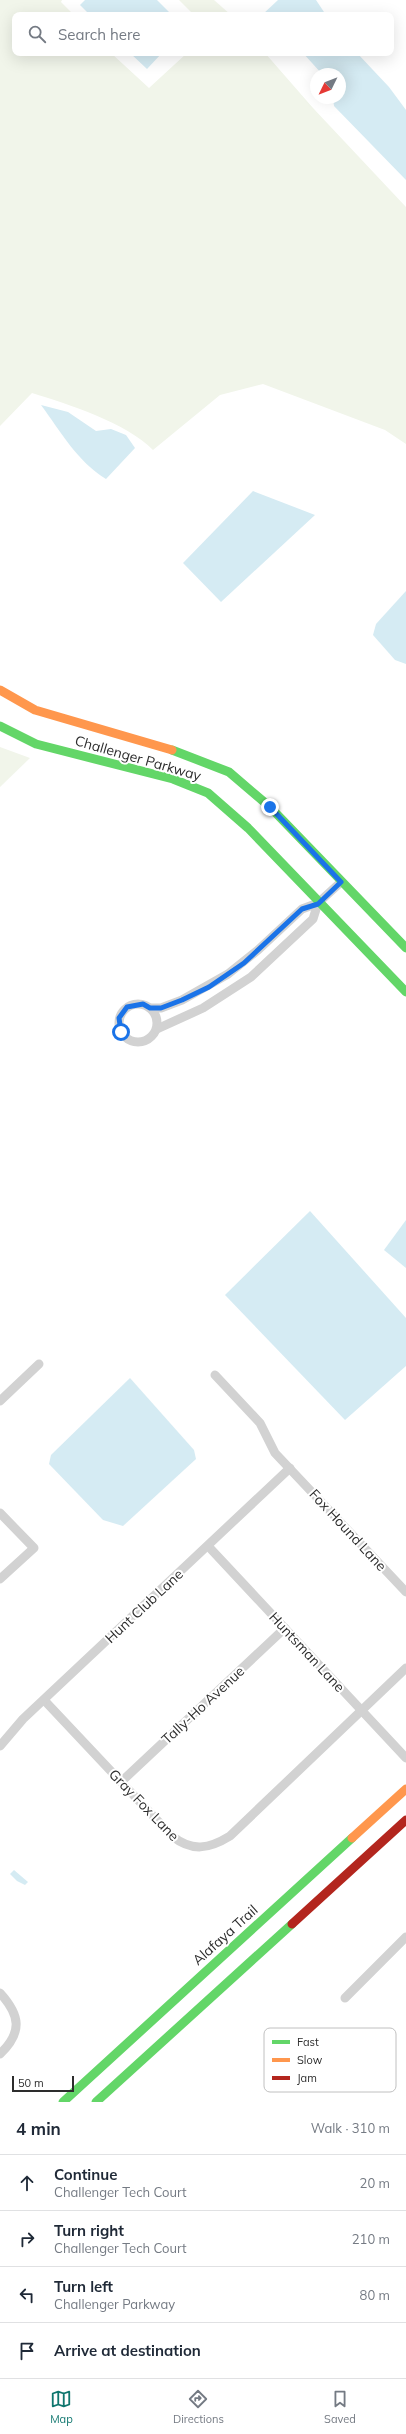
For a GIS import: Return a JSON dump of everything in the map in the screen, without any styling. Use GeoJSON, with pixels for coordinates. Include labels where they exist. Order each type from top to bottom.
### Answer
{"type":"FeatureCollection","features":[{"type":"Feature","properties":{"kind":"main road","name":"Challenger Parkway"},"geometry":{"type":"LineString","coordinates":[[0,690],[35,710],[187,754],[229,772],[270,807],[406,948]]}},
{"type":"Feature","properties":{"kind":"main road","name":"Challenger Parkway"},"geometry":{"type":"LineString","coordinates":[[0,726],[36,744],[173,779],[208,793],[248,828],[318,904],[406,992]]}},
{"type":"Feature","properties":{"kind":"main road","name":"Alafaya Trail"},"geometry":{"type":"LineString","coordinates":[[63,2102],[406,1789]]}},
{"type":"Feature","properties":{"kind":"main road"},"geometry":{"type":"LineString","coordinates":[[96,2102],[122,2078],[151,2042],[406,1820]]}},
{"type":"Feature","properties":{"kind":"main road"},"geometry":{"type":"LineString","coordinates":[[151,2042],[158,2014]]}},
{"type":"Feature","properties":{"kind":"main road"},"geometry":{"type":"LineString","coordinates":[[122,2078],[136,2051],[135,2035]]}},
{"type":"Feature","properties":{"kind":"street"},"geometry":{"type":"LineString","coordinates":[[150,1008],[161,1008],[209,987],[244,963],[302,909],[318,904],[341,882]]}},
{"type":"Feature","properties":{"kind":"street"},"geometry":{"type":"LineString","coordinates":[[157,1029],[157,1018],[150,1008],[143,1004],[127,1007],[120,1014],[119,1025],[124,1036],[136,1042],[148,1040],[157,1029],[204,1008],[251,977],[313,919],[318,904]]}},
{"type":"Feature","properties":{"kind":"street"},"geometry":{"type":"LineString","coordinates":[[0,1401],[39,1364]]}},
{"type":"Feature","properties":{"kind":"street","name":"Fox Hound Lane"},"geometry":{"type":"LineString","coordinates":[[215,1375],[260,1423],[271,1447],[406,1592]]}},
{"type":"Feature","properties":{"kind":"street","name":"Hunt Club Lane"},"geometry":{"type":"LineString","coordinates":[[0,1746],[23,1719],[290,1468]]}},
{"type":"Feature","properties":{"kind":"street"},"geometry":{"type":"LineString","coordinates":[[0,1513],[34,1548],[0,1579]]}},
{"type":"Feature","properties":{"kind":"street","name":"Huntsman Lane"},"geometry":{"type":"LineString","coordinates":[[208,1546],[406,1758]]}},
{"type":"Feature","properties":{"kind":"street","name":"Tally-Ho Avenue"},"geometry":{"type":"LineString","coordinates":[[122,1781],[285,1628]]}},
{"type":"Feature","properties":{"kind":"street"},"geometry":{"type":"LineString","coordinates":[[362,1710],[406,1668]]}},
{"type":"Feature","properties":{"kind":"street","name":"Gray Fox Lane"},"geometry":{"type":"LineString","coordinates":[[44,1700],[181,1844],[192,1847],[212,1846],[230,1836],[362,1710]]}},
{"type":"Feature","properties":{"kind":"street"},"geometry":{"type":"LineString","coordinates":[[346,1998],[406,1937]]}},
{"type":"Feature","properties":{"kind":"street"},"geometry":{"type":"LineString","coordinates":[[0,1993],[16,2014],[15,2032],[0,2054]]}},
{"type":"Feature","properties":{"kind":"shaded area"},"geometry":{"type":"Polygon","coordinates":[[[0,0],[62,0],[61,2],[71,12],[12,12],[12,56],[114,56],[149,88],[184,56],[268,56],[313,108],[406,207],[406,444],[385,430],[263,384],[220,395],[153,450],[142,440],[113,423],[79,409],[32,393],[0,426],[0,0]]]}},
{"type":"Feature","properties":{"kind":"shaded area"},"geometry":{"type":"Polygon","coordinates":[[[179,0],[214,0],[228,12],[191,12],[179,0]]]}},
{"type":"Feature","properties":{"kind":"shaded area"},"geometry":{"type":"Polygon","coordinates":[[[0,747],[30,758],[0,787],[0,747]]]}},
{"type":"Feature","properties":{"kind":"water"},"geometry":{"type":"Polygon","coordinates":[[[85,0],[157,0],[169,12],[87,12],[80,5],[85,0]]]}},
{"type":"Feature","properties":{"kind":"water"},"geometry":{"type":"Polygon","coordinates":[[[278,0],[316,0],[324,12],[265,12],[278,0]]]}},
{"type":"Feature","properties":{"kind":"water"},"geometry":{"type":"Polygon","coordinates":[[[133,56],[159,56],[147,69],[133,56]]]}},
{"type":"Feature","properties":{"kind":"water"},"geometry":{"type":"Polygon","coordinates":[[[306,56],[360,56],[389,87],[406,110],[406,180],[334,104],[346,104],[346,68],[317,68],[306,56]]]}},
{"type":"Feature","properties":{"kind":"water"},"geometry":{"type":"Polygon","coordinates":[[[41,405],[68,412],[96,431],[111,429],[126,435],[135,448],[106,479],[86,464],[78,455],[41,405]]]}},
{"type":"Feature","properties":{"kind":"water"},"geometry":{"type":"Polygon","coordinates":[[[253,491],[315,515],[221,602],[183,563],[253,491]]]}},
{"type":"Feature","properties":{"kind":"water"},"geometry":{"type":"Polygon","coordinates":[[[406,591],[406,664],[395,660],[373,635],[376,624],[406,591]]]}},
{"type":"Feature","properties":{"kind":"water"},"geometry":{"type":"Polygon","coordinates":[[[310,1211],[406,1318],[406,1366],[345,1420],[225,1295],[310,1211]]]}},
{"type":"Feature","properties":{"kind":"water"},"geometry":{"type":"Polygon","coordinates":[[[406,1220],[406,1268],[384,1250],[406,1220]]]}},
{"type":"Feature","properties":{"kind":"water"},"geometry":{"type":"Polygon","coordinates":[[[130,1378],[194,1450],[196,1459],[123,1526],[103,1520],[49,1464],[51,1455],[130,1378]]]}},
{"type":"Feature","properties":{"kind":"water"},"geometry":{"type":"Polygon","coordinates":[[[14,1870],[28,1882],[25,1885],[17,1881],[10,1874],[14,1870]]]}},
{"type":"Feature","properties":{"kind":"traffic: fast"},"geometry":{"type":"LineString","coordinates":[[0,726],[36,744],[173,779],[208,793],[248,828],[406,992]]}},
{"type":"Feature","properties":{"kind":"traffic: fast"},"geometry":{"type":"LineString","coordinates":[[172,750],[229,772],[270,807],[406,948]]}},
{"type":"Feature","properties":{"kind":"traffic: fast"},"geometry":{"type":"LineString","coordinates":[[63,2102],[352,1838]]}},
{"type":"Feature","properties":{"kind":"traffic: fast"},"geometry":{"type":"LineString","coordinates":[[96,2102],[292,1924]]}},
{"type":"Feature","properties":{"kind":"traffic: slow"},"geometry":{"type":"LineString","coordinates":[[0,690],[35,710],[172,750]]}},
{"type":"Feature","properties":{"kind":"traffic: slow"},"geometry":{"type":"LineString","coordinates":[[352,1838],[406,1789]]}},
{"type":"Feature","properties":{"kind":"traffic: jam"},"geometry":{"type":"LineString","coordinates":[[292,1924],[406,1820]]}},
{"type":"Feature","properties":{"kind":"route"},"geometry":{"type":"LineString","coordinates":[[121,1032],[119,1018],[127,1007],[134,1004],[143,1004],[150,1008],[161,1008],[209,987],[244,963],[302,909],[318,904],[341,882],[270,807]]}}]}
